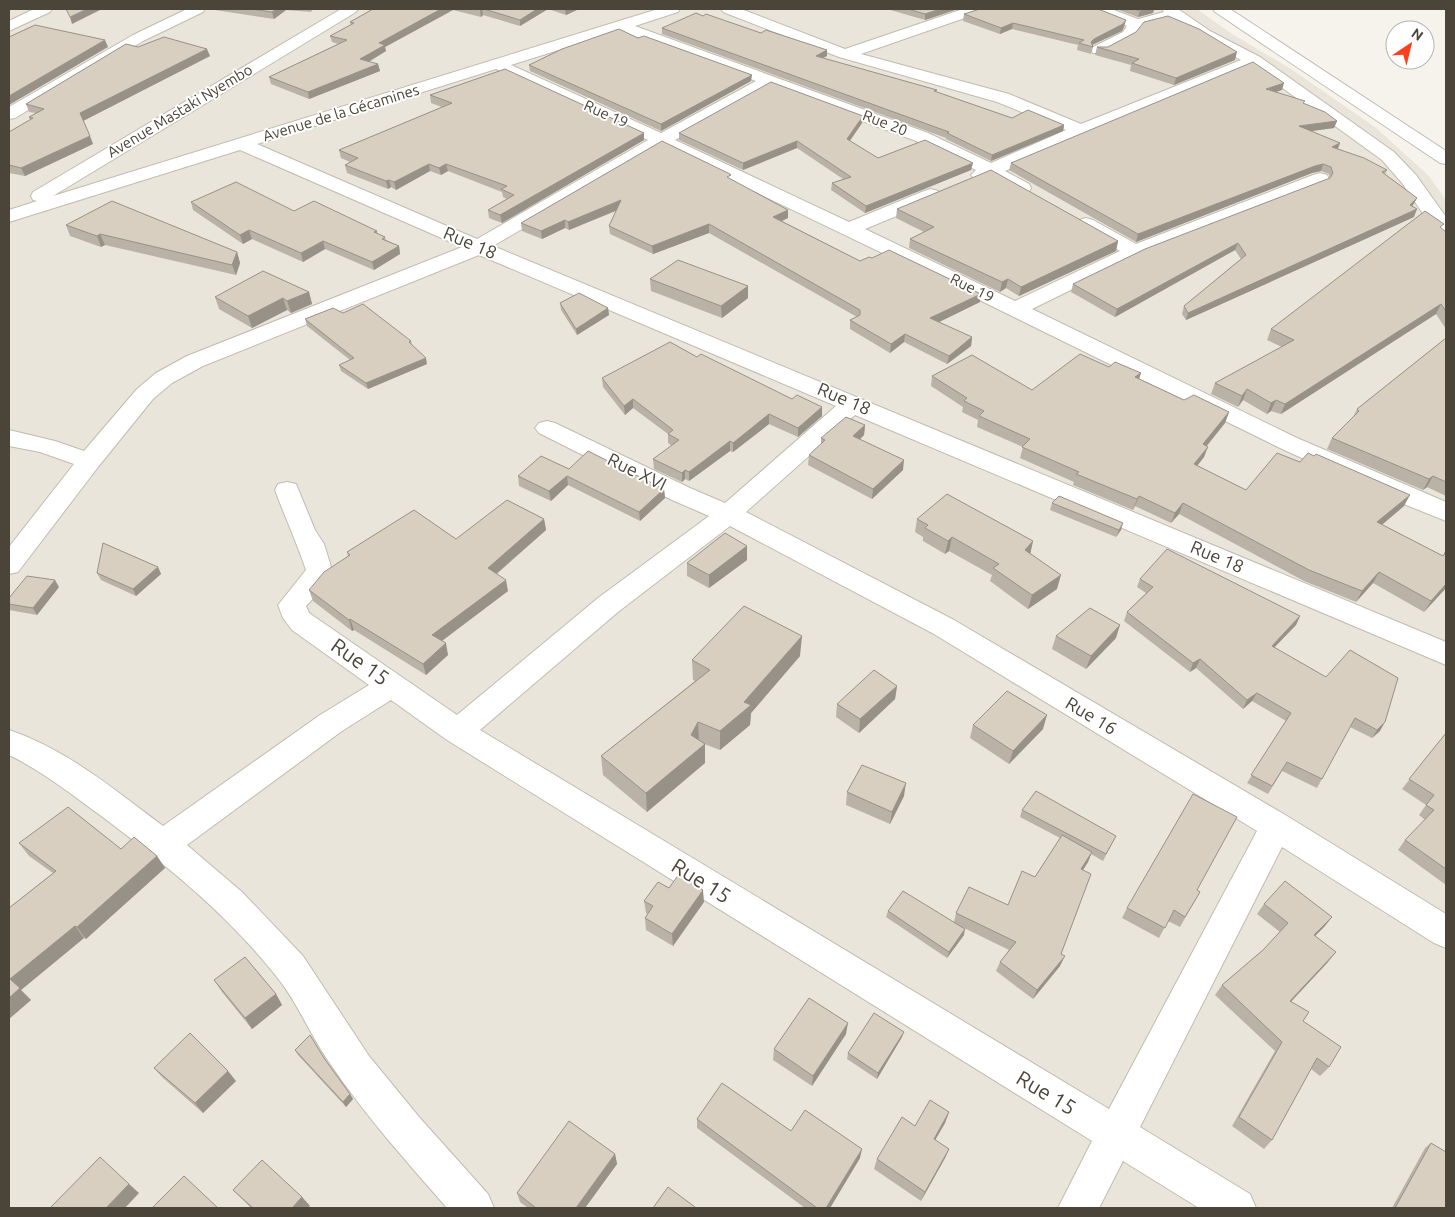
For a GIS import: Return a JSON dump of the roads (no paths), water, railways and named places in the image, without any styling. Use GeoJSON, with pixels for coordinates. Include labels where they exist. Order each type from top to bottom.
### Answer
{"type":"FeatureCollection","features":[{"type":"Feature","properties":{"kind":"street"},"geometry":{"type":"LineString","coordinates":[[9,27],[45,9]]}},
{"type":"Feature","properties":{"kind":"street"},"geometry":{"type":"LineString","coordinates":[[9,114],[138,38],[198,9]]}},
{"type":"Feature","properties":{"kind":"street","name":"Avenue Mastaki Nyembo"},"geometry":{"type":"LineString","coordinates":[[9,216],[351,9]]}},
{"type":"Feature","properties":{"kind":"street","name":"Avenue de la Gécamines"},"geometry":{"type":"LineString","coordinates":[[9,216],[672,9]]}},
{"type":"Feature","properties":{"kind":"street"},"geometry":{"type":"LineString","coordinates":[[728,9],[845,54],[921,78],[1004,98],[1081,130]]}},
{"type":"Feature","properties":{"kind":"street"},"geometry":{"type":"LineString","coordinates":[[845,54],[977,9]]}},
{"type":"Feature","properties":{"kind":"street"},"geometry":{"type":"LineString","coordinates":[[1099,9],[1136,24],[1143,24],[1172,12],[1204,34],[1254,60],[1388,156],[1409,179],[1435,217],[1446,227]]}},
{"type":"Feature","properties":{"kind":"street"},"geometry":{"type":"LineString","coordinates":[[1220,9],[1446,159]]}},
{"type":"Feature","properties":{"kind":"street"},"geometry":{"type":"LineString","coordinates":[[1099,50],[1128,35],[1136,24]]}},
{"type":"Feature","properties":{"kind":"street","name":"Rue 20"},"geometry":{"type":"LineString","coordinates":[[621,26],[897,127],[991,170],[1034,194]]}},
{"type":"Feature","properties":{"kind":"street"},"geometry":{"type":"LineString","coordinates":[[965,181],[1081,130],[1254,60]]}},
{"type":"Feature","properties":{"kind":"street","name":"Rue 19"},"geometry":{"type":"LineString","coordinates":[[497,64],[849,229],[1236,417],[1389,489],[1446,512]]}},
{"type":"Feature","properties":{"kind":"street"},"geometry":{"type":"LineString","coordinates":[[9,565],[89,461],[144,394],[164,378],[221,350],[448,262],[478,247],[662,140],[769,81]]}},
{"type":"Feature","properties":{"kind":"street","name":"Rue 18"},"geometry":{"type":"LineString","coordinates":[[241,144],[478,247],[1446,654]]}},
{"type":"Feature","properties":{"kind":"street"},"geometry":{"type":"LineString","coordinates":[[1015,310],[1135,251],[1320,179]]}},
{"type":"Feature","properties":{"kind":"street"},"geometry":{"type":"LineString","coordinates":[[849,229],[947,188]]}},
{"type":"Feature","properties":{"kind":"street"},"geometry":{"type":"LineString","coordinates":[[1068,213],[1135,251]]}},
{"type":"Feature","properties":{"kind":"street"},"geometry":{"type":"LineString","coordinates":[[458,731],[608,605],[728,514],[854,404]]}},
{"type":"Feature","properties":{"kind":"street","name":"Rue XVI"},"geometry":{"type":"LineString","coordinates":[[547,428],[681,494],[728,514]]}},
{"type":"Feature","properties":{"kind":"street"},"geometry":{"type":"LineString","coordinates":[[9,438],[46,446],[89,461]]}},
{"type":"Feature","properties":{"kind":"street","name":"Rue 15"},"geometry":{"type":"LineString","coordinates":[[287,490],[303,532],[311,544],[319,570],[314,582],[292,605],[294,612],[302,623],[458,731],[1236,1208]]}},
{"type":"Feature","properties":{"kind":"street","name":"Rue 16"},"geometry":{"type":"LineString","coordinates":[[728,514],[944,627],[1276,826],[1446,932]]}},
{"type":"Feature","properties":{"kind":"street"},"geometry":{"type":"LineString","coordinates":[[163,844],[331,723],[392,685]]}},
{"type":"Feature","properties":{"kind":"street"},"geometry":{"type":"LineString","coordinates":[[9,742],[29,750],[61,769],[163,844],[233,906],[292,968],[307,989],[341,1047],[366,1080],[418,1146],[474,1208]]}},
{"type":"Feature","properties":{"kind":"street"},"geometry":{"type":"LineString","coordinates":[[1078,1208],[1276,826]]}}]}
